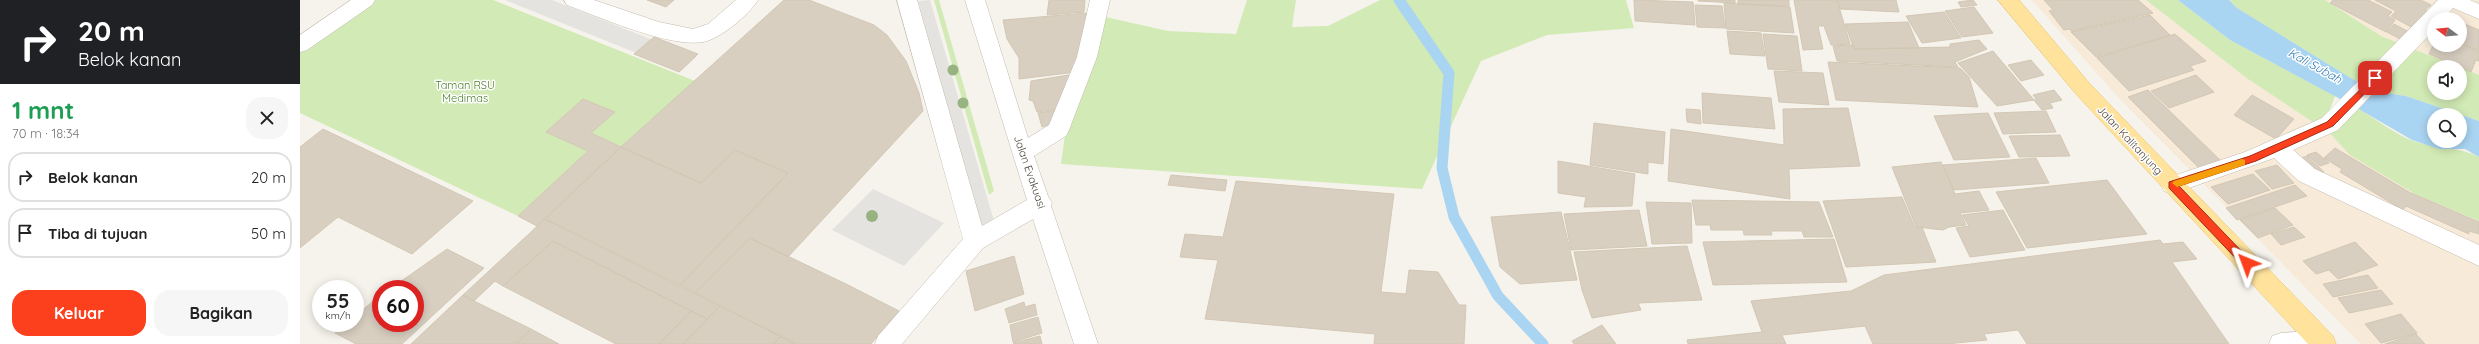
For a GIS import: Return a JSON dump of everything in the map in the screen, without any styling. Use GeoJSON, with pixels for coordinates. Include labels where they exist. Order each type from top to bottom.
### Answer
{"type":"FeatureCollection","features":[{"type":"Feature","properties":{"kind":"main road","name":"Jalan Kalitanjung"},"geometry":{"type":"LineString","coordinates":[[2008,0],[2083,89],[2172,185],[2323,342]]}},
{"type":"Feature","properties":{"kind":"street"},"geometry":{"type":"LineString","coordinates":[[300,45],[365,0]]}},
{"type":"Feature","properties":{"kind":"street"},"geometry":{"type":"LineString","coordinates":[[574,0],[602,11],[685,36],[700,36],[712,31],[748,0]]}},
{"type":"Feature","properties":{"kind":"street"},"geometry":{"type":"LineString","coordinates":[[907,0],[975,241]]}},
{"type":"Feature","properties":{"kind":"street","name":"Jalan Evakuasi"},"geometry":{"type":"LineString","coordinates":[[975,0],[1022,153],[1041,203],[1086,344]]}},
{"type":"Feature","properties":{"kind":"street"},"geometry":{"type":"LineString","coordinates":[[1022,153],[1058,130],[1087,57],[1100,0]]}},
{"type":"Feature","properties":{"kind":"street"},"geometry":{"type":"LineString","coordinates":[[2172,185],[2253,158],[2333,121],[2450,0],[2479,12]]}},
{"type":"Feature","properties":{"kind":"street"},"geometry":{"type":"LineString","coordinates":[[2277,148],[2307,175],[2479,256]]}},
{"type":"Feature","properties":{"kind":"street"},"geometry":{"type":"LineString","coordinates":[[887,344],[975,241],[1041,203]]}},
{"type":"Feature","properties":{"kind":"street"},"geometry":{"type":"LineString","coordinates":[[2281,344],[2323,342]]}},
{"type":"Feature","properties":{"kind":"shaded area"},"geometry":{"type":"Polygon","coordinates":[[[505,0],[552,0],[696,57],[681,71],[505,0]]]}},
{"type":"Feature","properties":{"kind":"shaded area"},"geometry":{"type":"Polygon","coordinates":[[[930,0],[996,228],[982,233],[918,1],[930,0]]]}},
{"type":"Feature","properties":{"kind":"shaded area"},"geometry":{"type":"Polygon","coordinates":[[[2032,0],[2146,0],[2248,79],[2328,131],[2417,195],[2479,221],[2479,344],[2361,344],[2116,95],[2032,0]]]}},
{"type":"Feature","properties":{"kind":"shaded area"},"geometry":{"type":"Polygon","coordinates":[[[2325,0],[2479,0],[2479,75],[2467,70],[2467,60],[2441,60],[2381,36],[2325,0]]]}},
{"type":"Feature","properties":{"kind":"shaded area"},"geometry":{"type":"Polygon","coordinates":[[[873,189],[944,223],[904,266],[832,230],[873,189]]]}},
{"type":"Feature","properties":{"kind":"green space","name":"Taman RSU Medimas"},"geometry":{"type":"Polygon","coordinates":[[[371,0],[493,0],[695,81],[621,147],[591,133],[615,112],[583,99],[546,132],[588,151],[518,216],[300,113],[300,48],[371,0]]]}},
{"type":"Feature","properties":{"kind":"green space"},"geometry":{"type":"Polygon","coordinates":[[[934,0],[939,0],[994,191],[989,195],[934,0]]]}},
{"type":"Feature","properties":{"kind":"green space"},"geometry":{"type":"Polygon","coordinates":[[[1247,0],[1296,0],[1292,27],[1328,26],[1380,0],[1626,0],[1634,28],[1547,35],[1481,61],[1422,189],[1061,164],[1066,128],[1101,16],[1168,31],[1236,34],[1247,0]]]}},
{"type":"Feature","properties":{"kind":"green space"},"geometry":{"type":"Polygon","coordinates":[[[2146,0],[2178,0],[2230,40],[2335,96],[2326,120],[2316,124],[2248,79],[2146,0]]]}},
{"type":"Feature","properties":{"kind":"green space"},"geometry":{"type":"Polygon","coordinates":[[[2229,0],[2325,0],[2381,36],[2401,44],[2362,85],[2237,8],[2229,0]]]}},
{"type":"Feature","properties":{"kind":"green space"},"geometry":{"type":"Polygon","coordinates":[[[2413,49],[2442,60],[2427,60],[2427,100],[2467,100],[2467,70],[2479,75],[2479,121],[2467,117],[2467,108],[2441,108],[2406,96],[2372,91],[2413,49]]]}},
{"type":"Feature","properties":{"kind":"green space"},"geometry":{"type":"Polygon","coordinates":[[[2357,108],[2406,138],[2427,145],[2427,148],[2455,149],[2471,153],[2479,157],[2479,221],[2417,195],[2350,155],[2328,131],[2357,108]]]}},
{"type":"Feature","properties":{"kind":"water","name":"Kali Subah"},"geometry":{"type":"Polygon","coordinates":[[[2178,0],[2229,0],[2237,8],[2372,91],[2406,96],[2441,108],[2427,108],[2427,145],[2412,140],[2357,108],[2230,40],[2178,0]]]}},
{"type":"Feature","properties":{"kind":"water"},"geometry":{"type":"Polygon","coordinates":[[[2467,117],[2479,121],[2479,157],[2465,149],[2436,148],[2467,148],[2467,117]]]}},
{"type":"Feature","properties":{"kind":"building"},"geometry":{"type":"Polygon","coordinates":[[[647,0],[674,0],[666,7],[647,0]]]}},
{"type":"Feature","properties":{"kind":"building"},"geometry":{"type":"Polygon","coordinates":[[[784,0],[809,0],[874,25],[887,35],[906,61],[919,93],[923,111],[788,257],[750,238],[695,293],[680,285],[788,173],[735,150],[701,183],[621,147],[784,0]]]}},
{"type":"Feature","properties":{"kind":"building"},"geometry":{"type":"Polygon","coordinates":[[[1049,0],[1085,0],[1084,12],[1047,15],[1049,0]]]}},
{"type":"Feature","properties":{"kind":"building"},"geometry":{"type":"Polygon","coordinates":[[[1634,0],[1693,2],[1695,25],[1635,21],[1634,0]]]}},
{"type":"Feature","properties":{"kind":"building"},"geometry":{"type":"Polygon","coordinates":[[[1735,0],[1735,3],[1698,1],[1735,0]]]}},
{"type":"Feature","properties":{"kind":"building"},"geometry":{"type":"Polygon","coordinates":[[[1738,0],[1789,0],[1789,6],[1738,4],[1738,0]]]}},
{"type":"Feature","properties":{"kind":"building"},"geometry":{"type":"Polygon","coordinates":[[[1794,0],[1837,0],[1850,44],[1831,45],[1824,26],[1818,26],[1823,49],[1803,50],[1794,0]]]}},
{"type":"Feature","properties":{"kind":"building"},"geometry":{"type":"Polygon","coordinates":[[[1838,0],[1896,0],[1899,12],[1840,9],[1838,0]]]}},
{"type":"Feature","properties":{"kind":"building"},"geometry":{"type":"Polygon","coordinates":[[[1973,0],[1977,5],[1961,7],[1958,2],[1973,0]]]}},
{"type":"Feature","properties":{"kind":"building"},"geometry":{"type":"Polygon","coordinates":[[[2044,0],[2138,0],[2153,13],[2071,31],[2069,29],[2064,30],[2049,11],[2053,10],[2044,0]]]}},
{"type":"Feature","properties":{"kind":"building"},"geometry":{"type":"Polygon","coordinates":[[[2333,0],[2368,0],[2392,12],[2388,16],[2395,20],[2386,32],[2330,3],[2333,0]]]}},
{"type":"Feature","properties":{"kind":"building"},"geometry":{"type":"Polygon","coordinates":[[[2375,0],[2421,0],[2431,5],[2425,10],[2429,12],[2427,12],[2427,14],[2413,28],[2391,16],[2396,11],[2375,0]]]}},
{"type":"Feature","properties":{"kind":"building"},"geometry":{"type":"Polygon","coordinates":[[[1724,3],[1790,7],[1794,33],[1726,29],[1724,3]]]}},
{"type":"Feature","properties":{"kind":"building"},"geometry":{"type":"Polygon","coordinates":[[[1695,5],[1722,6],[1725,28],[1697,27],[1695,5]]]}},
{"type":"Feature","properties":{"kind":"building"},"geometry":{"type":"Polygon","coordinates":[[[1974,7],[1993,33],[1962,37],[1945,11],[1974,7]]]}},
{"type":"Feature","properties":{"kind":"building"},"geometry":{"type":"Polygon","coordinates":[[[1944,12],[1961,38],[1922,43],[1906,16],[1944,12]]]}},
{"type":"Feature","properties":{"kind":"building"},"geometry":{"type":"Polygon","coordinates":[[[1087,13],[1076,72],[1019,79],[1019,58],[1007,39],[1003,20],[1087,13]]]}},
{"type":"Feature","properties":{"kind":"building"},"geometry":{"type":"Polygon","coordinates":[[[2150,15],[2170,35],[2096,57],[2071,32],[2150,15]]]}},
{"type":"Feature","properties":{"kind":"building"},"geometry":{"type":"Polygon","coordinates":[[[1908,22],[1919,48],[1854,49],[1845,24],[1908,22]]]}},
{"type":"Feature","properties":{"kind":"building"},"geometry":{"type":"Polygon","coordinates":[[[2394,24],[2409,32],[2402,40],[2387,32],[2394,24]]]}},
{"type":"Feature","properties":{"kind":"building"},"geometry":{"type":"Polygon","coordinates":[[[2467,25],[2479,30],[2479,51],[2467,46],[2467,25]]]}},
{"type":"Feature","properties":{"kind":"building"},"geometry":{"type":"Polygon","coordinates":[[[1727,31],[1761,33],[1765,56],[1730,54],[1727,31]]]}},
{"type":"Feature","properties":{"kind":"building"},"geometry":{"type":"Polygon","coordinates":[[[1763,34],[1797,36],[1802,71],[1768,69],[1763,34]]]}},
{"type":"Feature","properties":{"kind":"building"},"geometry":{"type":"Polygon","coordinates":[[[2175,34],[2206,61],[2190,66],[2194,70],[2129,91],[2097,58],[2175,34]]]}},
{"type":"Feature","properties":{"kind":"building"},"geometry":{"type":"Polygon","coordinates":[[[654,37],[698,54],[679,72],[634,54],[654,37]]]}},
{"type":"Feature","properties":{"kind":"building"},"geometry":{"type":"Polygon","coordinates":[[[1979,40],[1987,49],[1955,62],[1958,67],[1837,61],[1833,46],[1852,45],[1854,49],[1950,47],[1950,44],[1979,40]]]}},
{"type":"Feature","properties":{"kind":"building"},"geometry":{"type":"Polygon","coordinates":[[[2467,46],[2479,52],[2479,61],[2476,60],[2471,72],[2467,70],[2467,60],[2443,60],[2429,54],[2430,52],[2467,52],[2467,46]]]}},
{"type":"Feature","properties":{"kind":"building"},"geometry":{"type":"Polygon","coordinates":[[[1993,51],[2034,100],[1997,106],[1958,63],[1993,51]]]}},
{"type":"Feature","properties":{"kind":"building"},"geometry":{"type":"Polygon","coordinates":[[[2031,60],[2044,75],[2021,81],[2008,65],[2031,60]]]}},
{"type":"Feature","properties":{"kind":"building"},"geometry":{"type":"Polygon","coordinates":[[[1828,62],[1960,68],[1969,77],[1978,107],[1836,100],[1828,62]]]}},
{"type":"Feature","properties":{"kind":"building"},"geometry":{"type":"Polygon","coordinates":[[[1774,71],[1823,73],[1829,105],[1779,102],[1774,71]]]}},
{"type":"Feature","properties":{"kind":"building"},"geometry":{"type":"Polygon","coordinates":[[[1075,74],[1059,109],[1037,112],[1033,101],[1029,100],[1031,81],[1075,74]]]}},
{"type":"Feature","properties":{"kind":"building"},"geometry":{"type":"Polygon","coordinates":[[[2196,75],[2214,92],[2169,108],[2151,91],[2196,75]]]}},
{"type":"Feature","properties":{"kind":"building"},"geometry":{"type":"Polygon","coordinates":[[[2054,90],[2062,100],[2050,103],[2053,108],[2042,110],[2034,100],[2037,100],[2033,95],[2054,90]]]}},
{"type":"Feature","properties":{"kind":"building"},"geometry":{"type":"Polygon","coordinates":[[[2148,90],[2220,160],[2199,168],[2128,97],[2148,90]]]}},
{"type":"Feature","properties":{"kind":"building"},"geometry":{"type":"Polygon","coordinates":[[[1702,93],[1771,98],[1775,129],[1703,123],[1702,93]]]}},
{"type":"Feature","properties":{"kind":"building"},"geometry":{"type":"Polygon","coordinates":[[[2252,95],[2294,119],[2276,139],[2234,115],[2252,95]]]}},
{"type":"Feature","properties":{"kind":"building"},"geometry":{"type":"Polygon","coordinates":[[[583,99],[615,112],[591,133],[621,147],[537,226],[518,216],[588,151],[546,132],[583,99]]]}},
{"type":"Feature","properties":{"kind":"building"},"geometry":{"type":"Polygon","coordinates":[[[1848,108],[1860,166],[1789,169],[1790,199],[1668,181],[1671,129],[1784,145],[1783,109],[1848,108]]]}},
{"type":"Feature","properties":{"kind":"building"},"geometry":{"type":"Polygon","coordinates":[[[1686,109],[1700,110],[1701,124],[1687,122],[1686,109]]]}},
{"type":"Feature","properties":{"kind":"building"},"geometry":{"type":"Polygon","coordinates":[[[1058,110],[1058,122],[1042,127],[1038,113],[1058,110]]]}},
{"type":"Feature","properties":{"kind":"building"},"geometry":{"type":"Polygon","coordinates":[[[2046,111],[2056,132],[2003,134],[1994,113],[2046,111]]]}},
{"type":"Feature","properties":{"kind":"building"},"geometry":{"type":"Polygon","coordinates":[[[1988,113],[2010,157],[1954,160],[1934,116],[1988,113]]]}},
{"type":"Feature","properties":{"kind":"building"},"geometry":{"type":"Polygon","coordinates":[[[1594,123],[1665,132],[1663,164],[1648,162],[1648,174],[1590,165],[1594,123]]]}},
{"type":"Feature","properties":{"kind":"building"},"geometry":{"type":"Polygon","coordinates":[[[323,129],[473,201],[412,254],[338,217],[300,248],[300,147],[323,129]]]}},
{"type":"Feature","properties":{"kind":"building"},"geometry":{"type":"Polygon","coordinates":[[[2060,135],[2070,156],[2019,157],[2009,136],[2060,135]]]}},
{"type":"Feature","properties":{"kind":"building"},"geometry":{"type":"Polygon","coordinates":[[[621,147],[701,183],[735,150],[788,173],[680,285],[545,219],[621,147]]]}},
{"type":"Feature","properties":{"kind":"building"},"geometry":{"type":"Polygon","coordinates":[[[2335,148],[2409,192],[2479,222],[2479,234],[2469,231],[2469,234],[2406,206],[2403,210],[2340,172],[2342,169],[2324,158],[2335,148]]]}},
{"type":"Feature","properties":{"kind":"building"},"geometry":{"type":"Polygon","coordinates":[[[2316,152],[2329,163],[2320,166],[2307,155],[2316,152]]]}},
{"type":"Feature","properties":{"kind":"building"},"geometry":{"type":"Polygon","coordinates":[[[2307,156],[2324,172],[2314,176],[2296,160],[2307,156]]]}},
{"type":"Feature","properties":{"kind":"building"},"geometry":{"type":"Polygon","coordinates":[[[2036,158],[2049,183],[1954,190],[1943,165],[2036,158]]]}},
{"type":"Feature","properties":{"kind":"building"},"geometry":{"type":"Polygon","coordinates":[[[1558,161],[1635,174],[1632,206],[1584,207],[1586,197],[1558,193],[1558,161]]]}},
{"type":"Feature","properties":{"kind":"building"},"geometry":{"type":"Polygon","coordinates":[[[1941,162],[1955,194],[1979,191],[1989,210],[1960,213],[1966,225],[1949,227],[1943,230],[1916,227],[1892,167],[1941,162]]]}},
{"type":"Feature","properties":{"kind":"building"},"geometry":{"type":"Polygon","coordinates":[[[2277,165],[2294,183],[2272,189],[2255,171],[2277,165]]]}},
{"type":"Feature","properties":{"kind":"building"},"geometry":{"type":"Polygon","coordinates":[[[2253,174],[2270,190],[2228,204],[2211,187],[2253,174]]]}},
{"type":"Feature","properties":{"kind":"building"},"geometry":{"type":"Polygon","coordinates":[[[1171,175],[1227,180],[1225,191],[1168,185],[1171,175]]]}},
{"type":"Feature","properties":{"kind":"building"},"geometry":{"type":"Polygon","coordinates":[[[2107,180],[2147,234],[2027,248],[1996,192],[2107,180]]]}},
{"type":"Feature","properties":{"kind":"building"},"geometry":{"type":"Polygon","coordinates":[[[1236,181],[1394,194],[1381,292],[1406,294],[1409,270],[1438,272],[1459,305],[1466,305],[1464,344],[1374,344],[1375,334],[1205,319],[1218,260],[1180,257],[1185,234],[1223,237],[1236,181]]]}},
{"type":"Feature","properties":{"kind":"building"},"geometry":{"type":"Polygon","coordinates":[[[2295,185],[2307,196],[2237,220],[2226,208],[2295,185]]]}},
{"type":"Feature","properties":{"kind":"building"},"geometry":{"type":"Polygon","coordinates":[[[1902,197],[1915,228],[1922,227],[1936,262],[1846,267],[1823,201],[1902,197]]]}},
{"type":"Feature","properties":{"kind":"building"},"geometry":{"type":"Polygon","coordinates":[[[1692,200],[1819,202],[1833,237],[1804,237],[1802,231],[1771,231],[1772,235],[1744,235],[1743,230],[1711,230],[1710,225],[1696,225],[1692,200]]]}},
{"type":"Feature","properties":{"kind":"building"},"geometry":{"type":"Polygon","coordinates":[[[1646,202],[1691,203],[1692,243],[1652,244],[1646,202]]]}},
{"type":"Feature","properties":{"kind":"building"},"geometry":{"type":"Polygon","coordinates":[[[2275,208],[2293,225],[2258,238],[2240,220],[2275,208]]]}},
{"type":"Feature","properties":{"kind":"building"},"geometry":{"type":"Polygon","coordinates":[[[1639,210],[1647,246],[1571,250],[1564,214],[1639,210]]]}},
{"type":"Feature","properties":{"kind":"building"},"geometry":{"type":"Polygon","coordinates":[[[2003,210],[2025,250],[1970,257],[1956,228],[1969,226],[1962,215],[2003,210]]]}},
{"type":"Feature","properties":{"kind":"building"},"geometry":{"type":"Polygon","coordinates":[[[1561,212],[1577,280],[1520,284],[1500,267],[1491,217],[1561,212]]]}},
{"type":"Feature","properties":{"kind":"building"},"geometry":{"type":"Polygon","coordinates":[[[545,219],[720,306],[707,319],[553,241],[503,286],[495,281],[474,301],[463,295],[545,219]]]}},
{"type":"Feature","properties":{"kind":"building"},"geometry":{"type":"Polygon","coordinates":[[[2294,227],[2305,237],[2281,245],[2271,234],[2294,227]]]}},
{"type":"Feature","properties":{"kind":"building"},"geometry":{"type":"Polygon","coordinates":[[[750,238],[899,311],[871,344],[795,344],[695,293],[750,238]]]}},
{"type":"Feature","properties":{"kind":"building"},"geometry":{"type":"Polygon","coordinates":[[[1834,239],[1847,282],[1713,285],[1703,242],[1834,239]]]}},
{"type":"Feature","properties":{"kind":"building"},"geometry":{"type":"Polygon","coordinates":[[[2160,240],[2163,244],[2183,242],[2197,259],[2172,262],[2229,344],[2027,344],[2018,330],[1984,334],[1987,340],[1946,344],[1873,344],[1865,326],[1782,335],[1786,344],[1688,344],[1687,340],[1762,332],[1751,301],[1851,291],[1884,275],[2160,240]]]}},
{"type":"Feature","properties":{"kind":"building"},"geometry":{"type":"Polygon","coordinates":[[[553,241],[691,311],[659,344],[616,344],[503,286],[553,241]]]}},
{"type":"Feature","properties":{"kind":"building"},"geometry":{"type":"Polygon","coordinates":[[[2355,242],[2378,265],[2338,279],[2329,270],[2316,274],[2303,261],[2355,242]]]}},
{"type":"Feature","properties":{"kind":"building"},"geometry":{"type":"Polygon","coordinates":[[[1687,246],[1702,300],[1638,303],[1641,310],[1592,318],[1582,290],[1574,252],[1687,246]]]}},
{"type":"Feature","properties":{"kind":"building"},"geometry":{"type":"Polygon","coordinates":[[[447,249],[484,268],[424,324],[424,280],[403,280],[447,249]]]}},
{"type":"Feature","properties":{"kind":"building"},"geometry":{"type":"Polygon","coordinates":[[[1014,256],[1024,294],[975,311],[966,271],[1014,256]]]}},
{"type":"Feature","properties":{"kind":"building"},"geometry":{"type":"Polygon","coordinates":[[[2368,275],[2378,288],[2333,297],[2323,284],[2368,275]]]}},
{"type":"Feature","properties":{"kind":"building"},"geometry":{"type":"Polygon","coordinates":[[[2381,290],[2393,304],[2349,313],[2338,298],[2381,290]]]}},
{"type":"Feature","properties":{"kind":"building"},"geometry":{"type":"Polygon","coordinates":[[[463,295],[531,329],[516,344],[411,344],[463,295]]]}},
{"type":"Feature","properties":{"kind":"building"},"geometry":{"type":"Polygon","coordinates":[[[372,302],[372,332],[415,332],[402,344],[356,344],[335,333],[364,332],[364,309],[372,302]]]}},
{"type":"Feature","properties":{"kind":"building"},"geometry":{"type":"Polygon","coordinates":[[[1024,302],[1025,307],[1035,304],[1037,315],[1009,323],[1005,309],[1024,302]]]}},
{"type":"Feature","properties":{"kind":"building"},"geometry":{"type":"Polygon","coordinates":[[[720,306],[781,336],[774,344],[683,344],[720,306]]]}},
{"type":"Feature","properties":{"kind":"building"},"geometry":{"type":"Polygon","coordinates":[[[691,311],[707,319],[683,344],[659,344],[691,311]]]}},
{"type":"Feature","properties":{"kind":"building"},"geometry":{"type":"Polygon","coordinates":[[[2401,314],[2417,333],[2381,343],[2365,324],[2401,314]]]}},
{"type":"Feature","properties":{"kind":"building"},"geometry":{"type":"Polygon","coordinates":[[[1038,317],[1042,333],[1013,342],[1010,325],[1038,317]]]}},
{"type":"Feature","properties":{"kind":"building"},"geometry":{"type":"Polygon","coordinates":[[[1602,325],[1616,344],[1574,344],[1572,341],[1602,325]]]}},
{"type":"Feature","properties":{"kind":"building"},"geometry":{"type":"Polygon","coordinates":[[[531,329],[559,344],[516,344],[531,329]]]}},
{"type":"Feature","properties":{"kind":"building"},"geometry":{"type":"Polygon","coordinates":[[[2416,334],[2425,344],[2385,344],[2416,334]]]}},
{"type":"Feature","properties":{"kind":"building"},"geometry":{"type":"Polygon","coordinates":[[[781,336],[795,344],[774,344],[781,336]]]}},
{"type":"Feature","properties":{"kind":"building"},"geometry":{"type":"Polygon","coordinates":[[[1040,336],[1042,344],[1013,343],[1040,336]]]}},
{"type":"Feature","properties":{"kind":"waterway"},"geometry":{"type":"LineString","coordinates":[[1399,0],[1449,73],[1442,168],[1454,217],[1498,296],[1543,344]]}},
{"type":"Feature","properties":{"kind":"slow traffic"},"geometry":{"type":"LineString","coordinates":[[2177,183],[2242,162]]}},
{"type":"Feature","properties":{"kind":"route"},"geometry":{"type":"LineString","coordinates":[[2247,263],[2172,185],[2253,158],[2330,124],[2375,78]]}}]}
